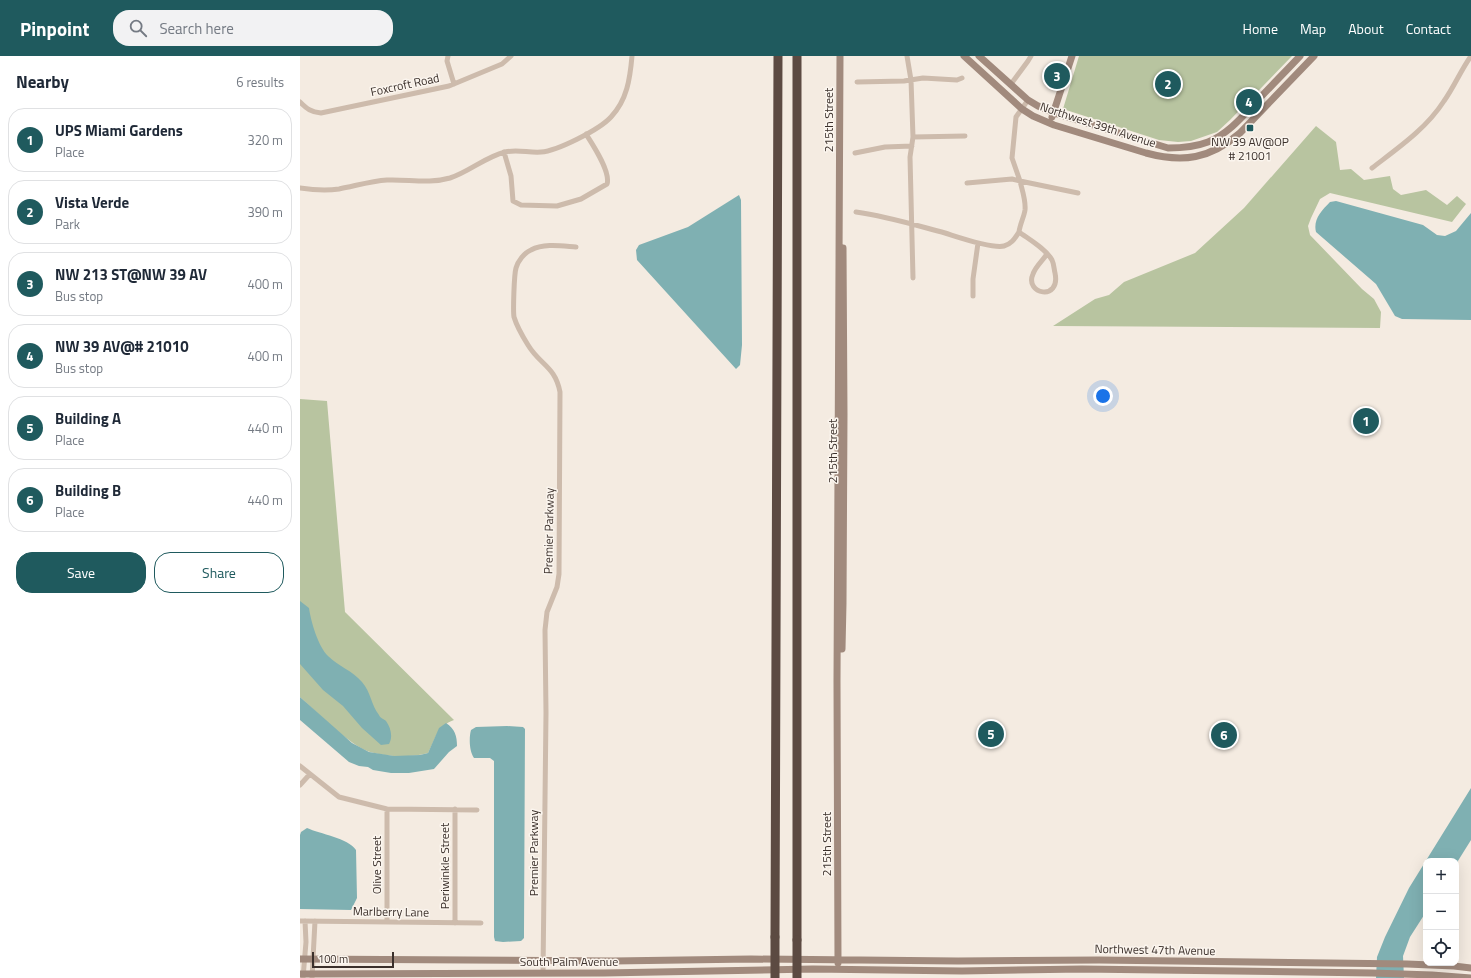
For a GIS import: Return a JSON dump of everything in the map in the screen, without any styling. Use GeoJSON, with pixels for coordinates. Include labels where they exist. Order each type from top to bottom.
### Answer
{"type":"FeatureCollection","features":[{"type":"Feature","properties":{"kind":"highway"},"geometry":{"type":"LineString","coordinates":[[775,978],[778,56]]}},
{"type":"Feature","properties":{"kind":"highway"},"geometry":{"type":"LineString","coordinates":[[796,56],[797,978]]}},
{"type":"Feature","properties":{"kind":"main road","name":"215th Street"},"geometry":{"type":"LineString","coordinates":[[838,969],[837,634],[840,56]]}},
{"type":"Feature","properties":{"kind":"main road","name":"Northwest 39th Avenue"},"geometry":{"type":"LineString","coordinates":[[964,56],[1022,109],[1033,116],[1049,123],[1146,153],[1170,158],[1202,156],[1227,144],[1240,133],[1314,56]]}},
{"type":"Feature","properties":{"kind":"main road","name":"Northwest 39th Avenue"},"geometry":{"type":"LineString","coordinates":[[979,56],[1028,100],[1038,106],[1054,113],[1168,148],[1184,148],[1209,142],[1233,126],[1300,56]]}},
{"type":"Feature","properties":{"kind":"main road"},"geometry":{"type":"LineString","coordinates":[[1049,123],[1054,113],[1072,56]]}},
{"type":"Feature","properties":{"kind":"main road","name":"South Palm Avenue"},"geometry":{"type":"LineString","coordinates":[[302,959],[838,960]]}},
{"type":"Feature","properties":{"kind":"main road","name":"Northwest 47th Avenue"},"geometry":{"type":"LineString","coordinates":[[838,960],[1093,960],[1407,964],[1471,968]]}},
{"type":"Feature","properties":{"kind":"main road","name":"South Palm Avenue"},"geometry":{"type":"LineString","coordinates":[[302,975],[604,974],[838,969]]}},
{"type":"Feature","properties":{"kind":"main road","name":"Northwest 47th Avenue"},"geometry":{"type":"LineString","coordinates":[[838,969],[1105,969],[1372,973],[1471,978]]}},
{"type":"Feature","properties":{"kind":"street"},"geometry":{"type":"LineString","coordinates":[[448,56],[447,61],[454,84]]}},
{"type":"Feature","properties":{"kind":"street","name":"Foxcroft Road"},"geometry":{"type":"LineString","coordinates":[[300,102],[306,108],[314,112],[321,113],[454,84],[502,64],[511,56]]}},
{"type":"Feature","properties":{"kind":"street"},"geometry":{"type":"LineString","coordinates":[[300,188],[326,190],[386,180],[439,180],[452,177],[504,152],[542,152],[553,150],[599,127],[610,118],[621,103],[627,90],[632,56]]}},
{"type":"Feature","properties":{"kind":"street"},"geometry":{"type":"LineString","coordinates":[[907,56],[911,80],[913,137],[910,157],[913,278]]}},
{"type":"Feature","properties":{"kind":"street"},"geometry":{"type":"LineString","coordinates":[[1011,84],[1031,56]]}},
{"type":"Feature","properties":{"kind":"street"},"geometry":{"type":"LineString","coordinates":[[1372,168],[1423,127],[1444,102],[1459,78],[1462,68],[1471,56]]}},
{"type":"Feature","properties":{"kind":"street"},"geometry":{"type":"LineString","coordinates":[[857,82],[904,81],[923,78],[957,80],[962,78]]}},
{"type":"Feature","properties":{"kind":"street"},"geometry":{"type":"LineString","coordinates":[[856,212],[912,224],[978,243],[1002,246],[1009,244],[1020,232],[1020,223],[1025,210],[1020,181],[1012,158],[1016,117],[1028,100]]}},
{"type":"Feature","properties":{"kind":"street"},"geometry":{"type":"LineString","coordinates":[[504,152],[511,176],[513,201],[521,205],[557,206],[581,199],[607,184],[607,172],[586,134]]}},
{"type":"Feature","properties":{"kind":"street"},"geometry":{"type":"LineString","coordinates":[[913,137],[965,136]]}},
{"type":"Feature","properties":{"kind":"street"},"geometry":{"type":"LineString","coordinates":[[855,153],[885,147],[912,146]]}},
{"type":"Feature","properties":{"kind":"street"},"geometry":{"type":"LineString","coordinates":[[967,183],[1012,179],[1078,193]]}},
{"type":"Feature","properties":{"kind":"street"},"geometry":{"type":"LineString","coordinates":[[1020,232],[1047,254],[1053,261],[1056,276],[1055,285],[1050,291],[1044,293],[1037,290],[1032,284],[1031,278],[1047,254]]}},
{"type":"Feature","properties":{"kind":"street"},"geometry":{"type":"LineString","coordinates":[[973,296],[973,279],[978,243]]}},
{"type":"Feature","properties":{"kind":"street","name":"Premier Parkway"},"geometry":{"type":"LineString","coordinates":[[543,974],[546,720],[545,630],[547,612],[557,586],[559,574],[560,392],[558,381],[553,373],[529,347],[514,317],[516,269],[520,259],[529,250],[548,246],[576,247]]}},
{"type":"Feature","properties":{"kind":"street"},"geometry":{"type":"LineString","coordinates":[[300,766],[339,797],[387,809],[477,810]]}},
{"type":"Feature","properties":{"kind":"street"},"geometry":{"type":"LineString","coordinates":[[300,785],[310,774]]}},
{"type":"Feature","properties":{"kind":"street","name":"Olive Street"},"geometry":{"type":"LineString","coordinates":[[387,809],[387,921]]}},
{"type":"Feature","properties":{"kind":"street","name":"Periwinkle Street"},"geometry":{"type":"LineString","coordinates":[[455,809],[455,923]]}},
{"type":"Feature","properties":{"kind":"street"},"geometry":{"type":"LineString","coordinates":[[302,975],[302,959],[306,942],[303,921]]}},
{"type":"Feature","properties":{"kind":"street","name":"Marlberry Lane"},"geometry":{"type":"LineString","coordinates":[[303,921],[481,923]]}},
{"type":"Feature","properties":{"kind":"street"},"geometry":{"type":"LineString","coordinates":[[312,976],[316,921]]}},
{"type":"Feature","properties":{"kind":"green space"},"geometry":{"type":"Polygon","coordinates":[[[1079,56],[1292,56],[1217,132],[1191,141],[1178,142],[1159,140],[1063,109],[1079,56]]]}},
{"type":"Feature","properties":{"kind":"green space"},"geometry":{"type":"Polygon","coordinates":[[[1316,126],[1336,142],[1340,170],[1351,169],[1364,180],[1390,176],[1393,189],[1401,195],[1426,190],[1447,205],[1457,196],[1466,204],[1452,222],[1330,193],[1320,199],[1308,226],[1310,235],[1362,289],[1374,299],[1381,312],[1380,328],[1053,326],[1095,299],[1109,295],[1124,282],[1195,253],[1244,208],[1316,126]]]}},
{"type":"Feature","properties":{"kind":"green space"},"geometry":{"type":"Polygon","coordinates":[[[300,399],[327,401],[345,612],[454,720],[440,729],[428,753],[414,756],[392,756],[362,749],[334,728],[300,697],[300,399]]]}},
{"type":"Feature","properties":{"kind":"water"},"geometry":{"type":"Polygon","coordinates":[[[739,195],[741,200],[742,345],[740,365],[736,369],[637,260],[636,250],[639,245],[688,227],[739,195]]]}},
{"type":"Feature","properties":{"kind":"water"},"geometry":{"type":"Polygon","coordinates":[[[1336,201],[1423,225],[1437,235],[1445,236],[1456,231],[1471,213],[1471,320],[1402,319],[1395,316],[1376,284],[1316,232],[1315,228],[1318,216],[1330,202],[1336,201]]]}},
{"type":"Feature","properties":{"kind":"water"},"geometry":{"type":"Polygon","coordinates":[[[300,601],[309,608],[311,620],[324,652],[332,660],[358,678],[365,686],[376,711],[380,717],[386,721],[389,727],[391,735],[389,744],[381,745],[362,728],[343,706],[323,690],[300,664],[300,601]]]}},
{"type":"Feature","properties":{"kind":"water"},"geometry":{"type":"Polygon","coordinates":[[[300,697],[352,743],[369,752],[394,756],[420,755],[428,753],[439,728],[446,723],[455,733],[457,746],[449,752],[434,769],[409,773],[391,773],[359,766],[349,762],[300,720],[300,697]]]}},
{"type":"Feature","properties":{"kind":"water"},"geometry":{"type":"Polygon","coordinates":[[[476,727],[523,727],[525,729],[524,938],[521,941],[503,942],[495,941],[494,937],[494,761],[490,758],[474,758],[470,748],[470,740],[471,730],[476,727]]]}},
{"type":"Feature","properties":{"kind":"water"},"geometry":{"type":"Polygon","coordinates":[[[1471,788],[1471,840],[1459,859],[1428,858],[1471,788]]]}},
{"type":"Feature","properties":{"kind":"water"},"geometry":{"type":"Polygon","coordinates":[[[307,828],[347,842],[356,850],[357,898],[351,910],[300,909],[300,835],[301,832],[307,828]]]}},
{"type":"Feature","properties":{"kind":"water"},"geometry":{"type":"Polygon","coordinates":[[[1423,865],[1423,917],[1410,937],[1403,956],[1404,978],[1376,978],[1377,957],[1409,888],[1423,865]]]}},
{"type":"Feature","properties":{"kind":"place","name":"NW 213 ST@NW 39 AV"},"geometry":{"type":"Point","coordinates":[1057,76]}},
{"type":"Feature","properties":{"kind":"place","name":"Vista Verde"},"geometry":{"type":"Point","coordinates":[1168,84]}},
{"type":"Feature","properties":{"kind":"place","name":"NW 39 AV@# 21010"},"geometry":{"type":"Point","coordinates":[1249,102]}},
{"type":"Feature","properties":{"kind":"place","name":"NW 39 AV@OP # 21001"},"geometry":{"type":"Point","coordinates":[1250,128]}},
{"type":"Feature","properties":{"kind":"place","name":"UPS Miami Gardens"},"geometry":{"type":"Point","coordinates":[1366,421]}},
{"type":"Feature","properties":{"kind":"place","name":"Building A"},"geometry":{"type":"Point","coordinates":[991,734]}},
{"type":"Feature","properties":{"kind":"place","name":"Building B"},"geometry":{"type":"Point","coordinates":[1224,735]}}]}
